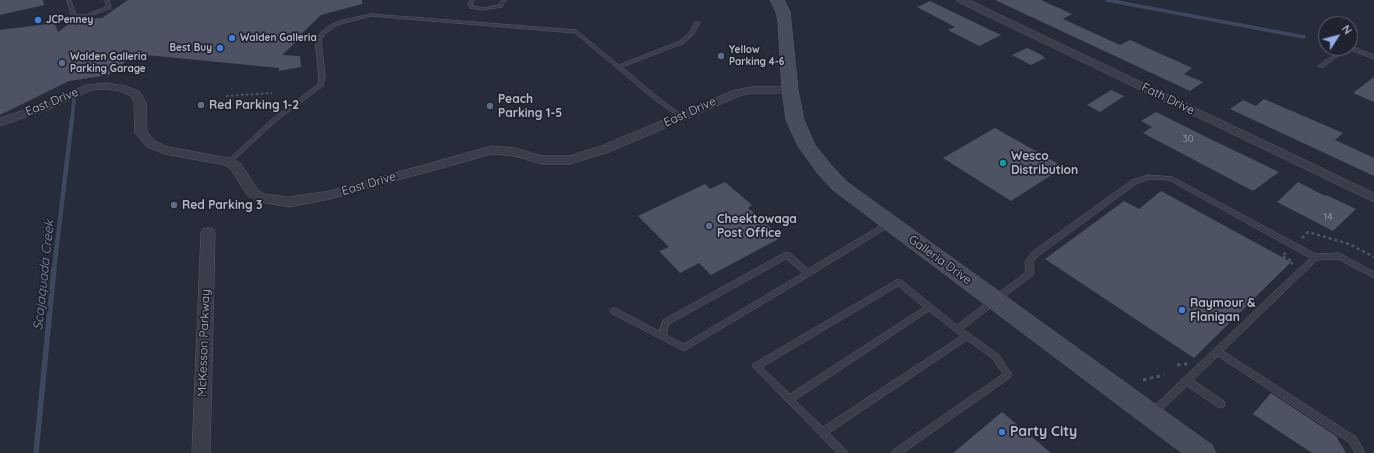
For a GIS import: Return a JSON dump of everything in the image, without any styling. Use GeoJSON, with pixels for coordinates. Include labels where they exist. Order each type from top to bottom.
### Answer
{"type":"FeatureCollection","features":[{"type":"Feature","properties":{"kind":"street","name":"Galleria Drive"},"geometry":{"type":"LineString","coordinates":[[777,0],[783,12],[785,22],[790,90],[795,120],[801,135],[816,158],[840,186],[1203,453]]}},
{"type":"Feature","properties":{"kind":"street","name":"Fath Drive"},"geometry":{"type":"LineString","coordinates":[[961,0],[1374,198]]}},
{"type":"Feature","properties":{"kind":"street","name":"East Drive"},"geometry":{"type":"LineString","coordinates":[[0,122],[45,107],[90,87],[106,86],[122,88],[136,94],[140,103],[141,133],[151,144],[170,152],[208,157],[229,162],[236,167],[252,193],[261,198],[272,201],[295,201],[330,195],[492,150],[515,152],[542,160],[570,160],[605,150],[739,92],[752,90],[790,90]]}},
{"type":"Feature","properties":{"kind":"street","name":"McKesson Parkway"},"geometry":{"type":"LineString","coordinates":[[201,453],[208,233]]}},
{"type":"Feature","properties":{"kind":"lane"},"geometry":{"type":"LineString","coordinates":[[69,1],[74,16],[86,18],[109,8],[107,0]]}},
{"type":"Feature","properties":{"kind":"lane"},"geometry":{"type":"LineString","coordinates":[[472,0],[470,4],[475,8],[500,6],[504,0]]}},
{"type":"Feature","properties":{"kind":"lane"},"geometry":{"type":"LineString","coordinates":[[229,162],[273,121],[321,85],[322,77],[318,40],[328,29],[339,23],[355,18],[384,16],[576,32],[658,100],[681,116]]}},
{"type":"Feature","properties":{"kind":"lane"},"geometry":{"type":"LineString","coordinates":[[618,67],[682,42],[691,34],[697,23]]}},
{"type":"Feature","properties":{"kind":"lane"},"geometry":{"type":"LineString","coordinates":[[1358,51],[1374,57]]}},
{"type":"Feature","properties":{"kind":"lane"},"geometry":{"type":"LineString","coordinates":[[1322,66],[1335,56]]}},
{"type":"Feature","properties":{"kind":"lane"},"geometry":{"type":"LineString","coordinates":[[957,329],[1030,272],[1029,262],[1035,254],[1134,182],[1148,177],[1170,178],[1314,257],[1339,256],[1374,275]]}},
{"type":"Feature","properties":{"kind":"lane"},"geometry":{"type":"LineString","coordinates":[[614,311],[684,348],[890,223]]}},
{"type":"Feature","properties":{"kind":"lane"},"geometry":{"type":"LineString","coordinates":[[662,336],[666,322],[787,255],[808,273]]}},
{"type":"Feature","properties":{"kind":"lane"},"geometry":{"type":"LineString","coordinates":[[1151,415],[1314,257]]}},
{"type":"Feature","properties":{"kind":"lane"},"geometry":{"type":"LineString","coordinates":[[842,453],[756,366],[898,282],[957,329],[996,357],[1008,375],[896,453]]}},
{"type":"Feature","properties":{"kind":"lane"},"geometry":{"type":"LineString","coordinates":[[789,399],[929,307]]}},
{"type":"Feature","properties":{"kind":"lane"},"geometry":{"type":"LineString","coordinates":[[822,432],[967,336]]}},
{"type":"Feature","properties":{"kind":"lane"},"geometry":{"type":"LineString","coordinates":[[1217,351],[1353,440],[1359,451]]}},
{"type":"Feature","properties":{"kind":"lane"},"geometry":{"type":"LineString","coordinates":[[1187,381],[1221,404]]}},
{"type":"Feature","properties":{"kind":"path"},"geometry":{"type":"LineString","coordinates":[[226,96],[272,94]]}},
{"type":"Feature","properties":{"kind":"path"},"geometry":{"type":"LineString","coordinates":[[1300,239],[1308,232],[1349,244],[1374,257]]}},
{"type":"Feature","properties":{"kind":"path"},"geometry":{"type":"LineString","coordinates":[[1288,267],[1293,262],[1282,256],[1290,249]]}},
{"type":"Feature","properties":{"kind":"path"},"geometry":{"type":"LineString","coordinates":[[1176,365],[1186,364],[1190,359]]}},
{"type":"Feature","properties":{"kind":"path"},"geometry":{"type":"LineString","coordinates":[[1143,380],[1164,375]]}},
{"type":"Feature","properties":{"kind":"building"},"geometry":{"type":"Polygon","coordinates":[[[0,0],[43,0],[44,5],[0,15],[0,0]]]}},
{"type":"Feature","properties":{"kind":"building"},"geometry":{"type":"Polygon","coordinates":[[[128,0],[362,0],[362,4],[321,15],[293,42],[296,42],[282,55],[300,56],[301,67],[279,71],[279,68],[136,54],[108,75],[69,81],[0,115],[0,30],[55,23],[58,32],[73,21],[88,21],[90,19],[102,18],[128,0]]]}},
{"type":"Feature","properties":{"kind":"building"},"geometry":{"type":"Polygon","coordinates":[[[995,0],[1041,0],[1072,14],[1063,19],[1120,45],[1130,40],[1192,68],[1184,74],[1203,82],[1190,91],[995,0]]]}},
{"type":"Feature","properties":{"kind":"building"},"geometry":{"type":"Polygon","coordinates":[[[930,1],[1001,35],[979,46],[948,30],[955,27],[917,7],[930,1]]]}},
{"type":"Feature","properties":{"kind":"building"},"geometry":{"type":"Polygon","coordinates":[[[1027,48],[1045,58],[1031,65],[1012,55],[1027,48]]]}},
{"type":"Feature","properties":{"kind":"building"},"geometry":{"type":"Polygon","coordinates":[[[1374,77],[1374,102],[1353,93],[1374,77]]]}},
{"type":"Feature","properties":{"kind":"building"},"geometry":{"type":"Polygon","coordinates":[[[1111,90],[1124,96],[1100,112],[1087,105],[1111,90]]]}},
{"type":"Feature","properties":{"kind":"building"},"geometry":{"type":"Polygon","coordinates":[[[1264,99],[1343,133],[1335,140],[1374,158],[1374,176],[1230,109],[1243,100],[1256,106],[1264,99]]]}},
{"type":"Feature","properties":{"kind":"building"},"geometry":{"type":"Polygon","coordinates":[[[1156,112],[1279,172],[1253,191],[1143,133],[1152,127],[1141,121],[1156,112]]]}},
{"type":"Feature","properties":{"kind":"building","name":"Wesco Distribution"},"geometry":{"type":"Polygon","coordinates":[[[995,128],[1064,167],[1011,201],[943,158],[995,128]]]}},
{"type":"Feature","properties":{"kind":"building","name":"Cheektowaga Post Office"},"geometry":{"type":"Polygon","coordinates":[[[725,182],[752,205],[748,208],[782,237],[711,275],[699,263],[680,273],[659,251],[669,247],[638,216],[705,184],[710,189],[725,182]]]}},
{"type":"Feature","properties":{"kind":"building"},"geometry":{"type":"Polygon","coordinates":[[[1298,182],[1325,196],[1326,195],[1356,209],[1333,231],[1277,202],[1298,182]]]}},
{"type":"Feature","properties":{"kind":"building","name":"Raymour & Flanigan"},"geometry":{"type":"Polygon","coordinates":[[[1161,191],[1291,262],[1194,358],[1045,259],[1124,201],[1139,209],[1161,191]]]}},
{"type":"Feature","properties":{"kind":"building"},"geometry":{"type":"Polygon","coordinates":[[[1271,393],[1336,436],[1346,453],[1312,453],[1253,414],[1271,393]]]}},
{"type":"Feature","properties":{"kind":"building","name":"Party City"},"geometry":{"type":"Polygon","coordinates":[[[1002,412],[1051,453],[953,453],[1002,412]]]}},
{"type":"Feature","properties":{"kind":"waterway"},"geometry":{"type":"LineString","coordinates":[[1107,0],[1304,37]]}},
{"type":"Feature","properties":{"kind":"waterway","name":"Scajaquada Creek"},"geometry":{"type":"LineString","coordinates":[[72,120],[74,100]]}},
{"type":"Feature","properties":{"kind":"waterway","name":"Scajaquada Creek"},"geometry":{"type":"LineString","coordinates":[[54,269],[72,119]]}},
{"type":"Feature","properties":{"kind":"waterway","name":"Scajaquada Creek"},"geometry":{"type":"LineString","coordinates":[[36,453],[54,268]]}},
{"type":"Feature","properties":{"kind":"place","name":"JCPenney"},"geometry":{"type":"Point","coordinates":[38,20]}},
{"type":"Feature","properties":{"kind":"place","name":"Walden Galleria"},"geometry":{"type":"Point","coordinates":[232,38]}},
{"type":"Feature","properties":{"kind":"place","name":"Best Buy"},"geometry":{"type":"Point","coordinates":[220,48]}},
{"type":"Feature","properties":{"kind":"place","name":"Yellow Parking 4-6"},"geometry":{"type":"Point","coordinates":[721,56]}},
{"type":"Feature","properties":{"kind":"place","name":"Walden Galleria Parking Garage"},"geometry":{"type":"Point","coordinates":[62,63]}},
{"type":"Feature","properties":{"kind":"place","name":"Red Parking 1-2"},"geometry":{"type":"Point","coordinates":[201,105]}},
{"type":"Feature","properties":{"kind":"place","name":"Peach Parking 1-5"},"geometry":{"type":"Point","coordinates":[490,106]}},
{"type":"Feature","properties":{"kind":"place","name":"Wesco Distribution"},"geometry":{"type":"Point","coordinates":[1003,163]}},
{"type":"Feature","properties":{"kind":"place","name":"Red Parking 3"},"geometry":{"type":"Point","coordinates":[174,205]}},
{"type":"Feature","properties":{"kind":"place","name":"Cheektowaga Post Office"},"geometry":{"type":"Point","coordinates":[709,226]}},
{"type":"Feature","properties":{"kind":"place","name":"Raymour & Flanigan"},"geometry":{"type":"Point","coordinates":[1182,310]}},
{"type":"Feature","properties":{"kind":"place","name":"Party City"},"geometry":{"type":"Point","coordinates":[1002,432]}}]}
